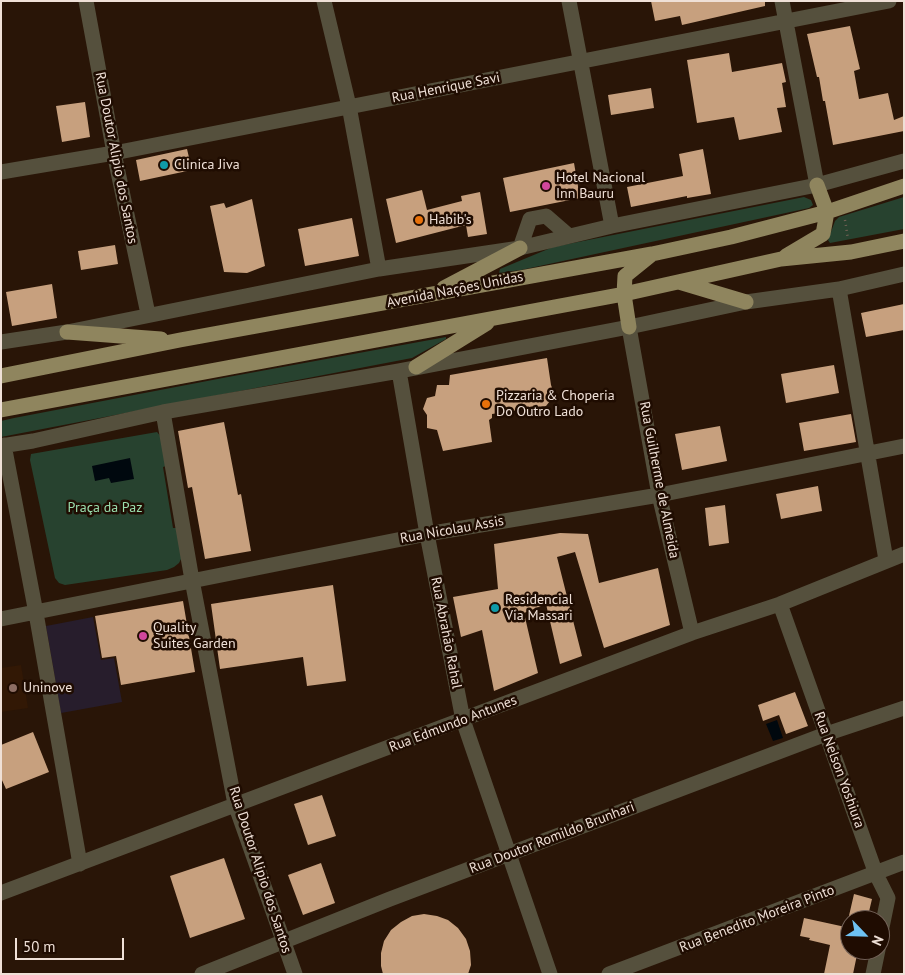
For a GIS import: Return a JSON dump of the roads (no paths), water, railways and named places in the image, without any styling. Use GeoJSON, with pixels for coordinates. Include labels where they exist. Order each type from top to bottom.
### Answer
{"type":"FeatureCollection","features":[{"type":"Feature","properties":{"kind":"main road"},"geometry":{"type":"LineString","coordinates":[[781,259],[823,234],[827,212],[817,185]]}},
{"type":"Feature","properties":{"kind":"main road","name":"Avenida Nações Unidas"},"geometry":{"type":"LineString","coordinates":[[1,376],[180,340],[652,254],[730,237],[842,208],[904,186]]}},
{"type":"Feature","properties":{"kind":"main road"},"geometry":{"type":"LineString","coordinates":[[1,410],[624,294],[781,259],[851,252],[904,241]]}},
{"type":"Feature","properties":{"kind":"main road"},"geometry":{"type":"LineString","coordinates":[[431,295],[520,248]]}},
{"type":"Feature","properties":{"kind":"main road"},"geometry":{"type":"LineString","coordinates":[[630,327],[624,294],[625,276],[652,254]]}},
{"type":"Feature","properties":{"kind":"main road"},"geometry":{"type":"LineString","coordinates":[[677,282],[746,302]]}},
{"type":"Feature","properties":{"kind":"main road"},"geometry":{"type":"LineString","coordinates":[[416,367],[494,318]]}},
{"type":"Feature","properties":{"kind":"main road"},"geometry":{"type":"LineString","coordinates":[[67,332],[180,340]]}},
{"type":"Feature","properties":{"kind":"street","name":"Rua Doutor Alipio dos Santos"},"geometry":{"type":"LineString","coordinates":[[86,1],[114,153],[148,314]]}},
{"type":"Feature","properties":{"kind":"street"},"geometry":{"type":"LineString","coordinates":[[324,1],[349,106],[379,270]]}},
{"type":"Feature","properties":{"kind":"street"},"geometry":{"type":"LineString","coordinates":[[569,1],[612,226]]}},
{"type":"Feature","properties":{"kind":"street"},"geometry":{"type":"LineString","coordinates":[[782,1],[817,185]]}},
{"type":"Feature","properties":{"kind":"street","name":"Rua Henrique Savi"},"geometry":{"type":"LineString","coordinates":[[1,172],[114,153],[889,1]]}},
{"type":"Feature","properties":{"kind":"street"},"geometry":{"type":"LineString","coordinates":[[1,342],[67,332],[148,314],[379,270],[520,248],[612,226],[817,185],[904,161]]}},
{"type":"Feature","properties":{"kind":"street"},"geometry":{"type":"LineString","coordinates":[[520,248],[530,219],[546,216],[569,236]]}},
{"type":"Feature","properties":{"kind":"street"},"geometry":{"type":"LineString","coordinates":[[80,864],[36,613],[3,446],[163,412],[630,327],[746,302],[839,289],[904,274]]}},
{"type":"Feature","properties":{"kind":"street"},"geometry":{"type":"LineString","coordinates":[[839,289],[886,560]]}},
{"type":"Feature","properties":{"kind":"street","name":"Rua Guilherme de Almeida"},"geometry":{"type":"LineString","coordinates":[[630,327],[659,495],[692,633]]}},
{"type":"Feature","properties":{"kind":"street","name":"Rua Abrahão Rahal"},"geometry":{"type":"LineString","coordinates":[[399,370],[426,534],[463,720],[550,974]]}},
{"type":"Feature","properties":{"kind":"street","name":"Rua Doutor Alipio dos Santos"},"geometry":{"type":"LineString","coordinates":[[163,412],[192,580],[236,804],[295,974]]}},
{"type":"Feature","properties":{"kind":"street","name":"Rua Nicolau Assis"},"geometry":{"type":"LineString","coordinates":[[1,619],[426,534],[659,495],[904,446]]}},
{"type":"Feature","properties":{"kind":"street","name":"Rua Edmundo Antunes"},"geometry":{"type":"LineString","coordinates":[[1,893],[692,633],[780,604],[904,554]]}},
{"type":"Feature","properties":{"kind":"street","name":"Rua Nelson Yoshiura"},"geometry":{"type":"LineString","coordinates":[[780,604],[876,874],[888,898],[886,910]]}},
{"type":"Feature","properties":{"kind":"street","name":"Rua Doutor Romildo Brunhari"},"geometry":{"type":"LineString","coordinates":[[202,974],[509,854],[826,734],[904,708]]}},
{"type":"Feature","properties":{"kind":"street","name":"Rua Benedito Moreira Pinto"},"geometry":{"type":"LineString","coordinates":[[609,974],[904,862]]}},
{"type":"Feature","properties":{"kind":"street"},"geometry":{"type":"LineString","coordinates":[[873,974],[876,960]]}},
{"type":"Feature","properties":{"kind":"place","name":"Clinica Jiva"},"geometry":{"type":"Point","coordinates":[164,165]}},
{"type":"Feature","properties":{"kind":"place","name":"Hotel Nacional Inn Bauru"},"geometry":{"type":"Point","coordinates":[546,186]}},
{"type":"Feature","properties":{"kind":"place","name":"Habib's"},"geometry":{"type":"Point","coordinates":[419,220]}},
{"type":"Feature","properties":{"kind":"place","name":"Pizzaria & Choperia Do Outro Lado"},"geometry":{"type":"Point","coordinates":[486,404]}},
{"type":"Feature","properties":{"kind":"place","name":"Residencial Via Massari"},"geometry":{"type":"Point","coordinates":[495,608]}},
{"type":"Feature","properties":{"kind":"place","name":"Quality Suites Garden"},"geometry":{"type":"Point","coordinates":[143,636]}},
{"type":"Feature","properties":{"kind":"place","name":"Uninove"},"geometry":{"type":"Point","coordinates":[13,688]}},
{"type":"Feature","properties":{"kind":"park label","name":"Praça da Paz"},"geometry":{"type":"Point","coordinates":[105,508]}}]}
